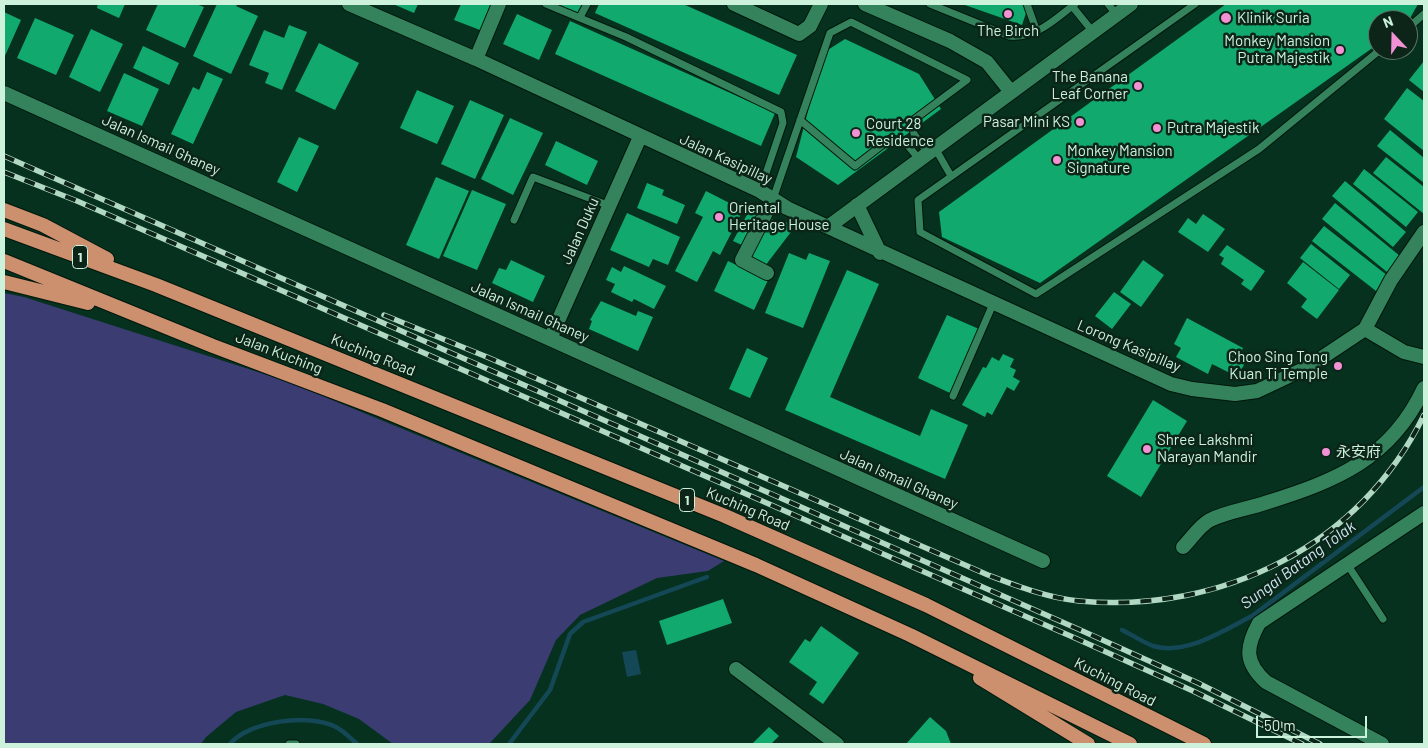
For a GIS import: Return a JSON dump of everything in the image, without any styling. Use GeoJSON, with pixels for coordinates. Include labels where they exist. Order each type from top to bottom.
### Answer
{"type":"FeatureCollection","features":[{"type":"Feature","properties":{"kind":"highway"},"geometry":{"type":"LineString","coordinates":[[4,210],[43,225],[156,285]]}},
{"type":"Feature","properties":{"kind":"highway","name":"1"},"geometry":{"type":"LineString","coordinates":[[4,229],[156,285]]}},
{"type":"Feature","properties":{"kind":"highway","name":"Jalan Kuching"},"geometry":{"type":"LineString","coordinates":[[4,261],[382,410],[756,565],[910,635]]}},
{"type":"Feature","properties":{"kind":"highway"},"geometry":{"type":"LineString","coordinates":[[4,282],[135,314]]}},
{"type":"Feature","properties":{"kind":"highway","name":"Kuching Road"},"geometry":{"type":"LineString","coordinates":[[156,285],[725,516],[926,604],[1204,744]]}},
{"type":"Feature","properties":{"kind":"highway"},"geometry":{"type":"LineString","coordinates":[[910,635],[1088,744]]}},
{"type":"Feature","properties":{"kind":"highway","name":"1"},"geometry":{"type":"LineString","coordinates":[[910,635],[1130,744]]}},
{"type":"Feature","properties":{"kind":"street","name":"Jalan Kasipillay"},"geometry":{"type":"LineString","coordinates":[[349,4],[476,60],[760,191],[828,227]]}},
{"type":"Feature","properties":{"kind":"street"},"geometry":{"type":"LineString","coordinates":[[476,60],[499,4]]}},
{"type":"Feature","properties":{"kind":"street"},"geometry":{"type":"LineString","coordinates":[[734,4],[800,34],[810,26],[821,4]]}},
{"type":"Feature","properties":{"kind":"street"},"geometry":{"type":"LineString","coordinates":[[865,4],[950,41],[987,62],[1011,92]]}},
{"type":"Feature","properties":{"kind":"street"},"geometry":{"type":"LineString","coordinates":[[828,227],[1093,32],[1112,9],[1132,4]]}},
{"type":"Feature","properties":{"kind":"street","name":"Jalan Ismail Ghaney"},"geometry":{"type":"LineString","coordinates":[[4,92],[1043,561]]}},
{"type":"Feature","properties":{"kind":"street","name":"Jalan Duku"},"geometry":{"type":"LineString","coordinates":[[550,339],[640,137]]}},
{"type":"Feature","properties":{"kind":"street"},"geometry":{"type":"LineString","coordinates":[[767,273],[742,260],[773,199]]}},
{"type":"Feature","properties":{"kind":"street"},"geometry":{"type":"LineString","coordinates":[[857,206],[880,253]]}},
{"type":"Feature","properties":{"kind":"street","name":"Lorong Kasipillay"},"geometry":{"type":"LineString","coordinates":[[828,227],[880,253],[1171,384],[1235,394],[1257,391],[1308,367],[1365,329],[1391,280],[1424,232]]}},
{"type":"Feature","properties":{"kind":"street"},"geometry":{"type":"LineString","coordinates":[[1365,329],[1404,352],[1424,357]]}},
{"type":"Feature","properties":{"kind":"street"},"geometry":{"type":"LineString","coordinates":[[1183,547],[1209,520],[1309,490],[1351,470],[1389,441],[1410,417],[1424,388]]}},
{"type":"Feature","properties":{"kind":"street"},"geometry":{"type":"LineString","coordinates":[[1382,744],[1266,682],[1254,671],[1250,662],[1249,651],[1252,636],[1259,624],[1424,513]]}},
{"type":"Feature","properties":{"kind":"street"},"geometry":{"type":"LineString","coordinates":[[736,669],[836,744]]}},
{"type":"Feature","properties":{"kind":"lane"},"geometry":{"type":"LineString","coordinates":[[546,4],[580,17],[781,112],[783,123],[760,191]]}},
{"type":"Feature","properties":{"kind":"lane"},"geometry":{"type":"LineString","coordinates":[[580,17],[587,4]]}},
{"type":"Feature","properties":{"kind":"lane"},"geometry":{"type":"LineString","coordinates":[[930,4],[1009,36],[1019,37],[1037,32],[1073,5],[1093,32]]}},
{"type":"Feature","properties":{"kind":"lane"},"geometry":{"type":"LineString","coordinates":[[1027,4],[1037,32]]}},
{"type":"Feature","properties":{"kind":"lane"},"geometry":{"type":"LineString","coordinates":[[1195,4],[918,200],[920,232],[1036,294],[1259,149],[1368,60]]}},
{"type":"Feature","properties":{"kind":"lane"},"geometry":{"type":"LineString","coordinates":[[773,199],[830,33],[851,22],[967,80],[912,121],[914,134],[927,153],[952,176]]}},
{"type":"Feature","properties":{"kind":"lane"},"geometry":{"type":"LineString","coordinates":[[800,120],[855,166],[890,140],[904,141],[927,153]]}},
{"type":"Feature","properties":{"kind":"lane"},"geometry":{"type":"LineString","coordinates":[[514,220],[533,177],[610,206]]}},
{"type":"Feature","properties":{"kind":"lane"},"geometry":{"type":"LineString","coordinates":[[952,396],[993,304]]}},
{"type":"Feature","properties":{"kind":"lane"},"geometry":{"type":"LineString","coordinates":[[1348,564],[1383,619]]}},
{"type":"Feature","properties":{"kind":"lane"},"geometry":{"type":"LineString","coordinates":[[289,744],[296,744]]}},
{"type":"Feature","properties":{"kind":"shaded area"},"geometry":{"type":"Polygon","coordinates":[[[4,293],[24,297],[286,381],[724,561],[708,571],[657,578],[580,615],[556,640],[530,700],[489,744],[393,744],[359,719],[323,704],[285,695],[236,712],[206,737],[201,744],[4,744],[4,293]]]}},
{"type":"Feature","properties":{"kind":"water"},"geometry":{"type":"Polygon","coordinates":[[[636,650],[641,674],[627,677],[622,652],[636,650]]]}},
{"type":"Feature","properties":{"kind":"building"},"geometry":{"type":"Polygon","coordinates":[[[98,4],[125,4],[119,18],[97,8],[98,4]]]}},
{"type":"Feature","properties":{"kind":"building"},"geometry":{"type":"Polygon","coordinates":[[[158,4],[196,4],[204,7],[185,48],[146,30],[158,4]]]}},
{"type":"Feature","properties":{"kind":"building"},"geometry":{"type":"Polygon","coordinates":[[[217,4],[238,4],[236,6],[258,16],[231,74],[193,56],[217,4]]]}},
{"type":"Feature","properties":{"kind":"building"},"geometry":{"type":"Polygon","coordinates":[[[393,4],[418,4],[414,13],[393,4]]]}},
{"type":"Feature","properties":{"kind":"building"},"geometry":{"type":"Polygon","coordinates":[[[461,4],[491,4],[480,30],[454,20],[461,4]]]}},
{"type":"Feature","properties":{"kind":"building"},"geometry":{"type":"Polygon","coordinates":[[[554,4],[583,4],[578,14],[554,4]]]}},
{"type":"Feature","properties":{"kind":"building"},"geometry":{"type":"Polygon","coordinates":[[[599,4],[683,4],[797,55],[779,95],[595,13],[599,4]]]}},
{"type":"Feature","properties":{"kind":"building","name":"The Birch"},"geometry":{"type":"Polygon","coordinates":[[[962,4],[1029,4],[1022,25],[962,4]]]}},
{"type":"Feature","properties":{"kind":"building","name":"Putra Majestik"},"geometry":{"type":"Polygon","coordinates":[[[1226,4],[1418,4],[1415,10],[1368,10],[1368,51],[1040,283],[942,237],[939,212],[1226,4]]]}},
{"type":"Feature","properties":{"kind":"building"},"geometry":{"type":"Polygon","coordinates":[[[4,12],[21,20],[4,58],[4,12]]]}},
{"type":"Feature","properties":{"kind":"building"},"geometry":{"type":"Polygon","coordinates":[[[517,14],[552,30],[539,60],[503,44],[517,14]]]}},
{"type":"Feature","properties":{"kind":"building"},"geometry":{"type":"Polygon","coordinates":[[[35,18],[74,35],[56,75],[17,58],[35,18]]]}},
{"type":"Feature","properties":{"kind":"building"},"geometry":{"type":"Polygon","coordinates":[[[570,21],[775,113],[761,146],[555,54],[570,21]]]}},
{"type":"Feature","properties":{"kind":"building"},"geometry":{"type":"Polygon","coordinates":[[[289,25],[307,32],[282,90],[265,83],[269,73],[249,65],[264,30],[284,38],[289,25]]]}},
{"type":"Feature","properties":{"kind":"building"},"geometry":{"type":"Polygon","coordinates":[[[91,29],[123,44],[100,92],[69,77],[91,29]]]}},
{"type":"Feature","properties":{"kind":"building","name":"Court 28 Residence"},"geometry":{"type":"Polygon","coordinates":[[[845,39],[919,74],[941,109],[838,185],[796,157],[823,53],[845,39]]]}},
{"type":"Feature","properties":{"kind":"building"},"geometry":{"type":"Polygon","coordinates":[[[319,43],[359,63],[335,110],[295,91],[319,43]]]}},
{"type":"Feature","properties":{"kind":"building"},"geometry":{"type":"Polygon","coordinates":[[[143,46],[179,63],[169,85],[133,68],[143,46]]]}},
{"type":"Feature","properties":{"kind":"building"},"geometry":{"type":"Polygon","coordinates":[[[1424,61],[1424,92],[1409,80],[1424,61]]]}},
{"type":"Feature","properties":{"kind":"building"},"geometry":{"type":"Polygon","coordinates":[[[207,72],[223,79],[193,144],[171,134],[193,87],[199,90],[207,72]]]}},
{"type":"Feature","properties":{"kind":"building"},"geometry":{"type":"Polygon","coordinates":[[[124,73],[159,89],[142,126],[107,111],[124,73]]]}},
{"type":"Feature","properties":{"kind":"building"},"geometry":{"type":"Polygon","coordinates":[[[1407,88],[1424,101],[1424,151],[1384,119],[1407,88]]]}},
{"type":"Feature","properties":{"kind":"building"},"geometry":{"type":"Polygon","coordinates":[[[417,90],[454,106],[437,144],[400,128],[417,90]]]}},
{"type":"Feature","properties":{"kind":"building"},"geometry":{"type":"Polygon","coordinates":[[[470,100],[504,115],[475,179],[441,164],[470,100]]]}},
{"type":"Feature","properties":{"kind":"building"},"geometry":{"type":"Polygon","coordinates":[[[510,118],[543,133],[513,195],[481,179],[510,118]]]}},
{"type":"Feature","properties":{"kind":"building"},"geometry":{"type":"Polygon","coordinates":[[[1390,130],[1424,158],[1424,183],[1377,146],[1390,130]]]}},
{"type":"Feature","properties":{"kind":"building"},"geometry":{"type":"Polygon","coordinates":[[[299,137],[319,146],[297,192],[277,182],[299,137]]]}},
{"type":"Feature","properties":{"kind":"building"},"geometry":{"type":"Polygon","coordinates":[[[556,141],[598,161],[587,185],[545,165],[556,141]]]}},
{"type":"Feature","properties":{"kind":"building"},"geometry":{"type":"Polygon","coordinates":[[[1386,157],[1424,187],[1424,214],[1373,173],[1386,157]]]}},
{"type":"Feature","properties":{"kind":"building"},"geometry":{"type":"Polygon","coordinates":[[[1364,169],[1418,212],[1406,227],[1353,184],[1364,169]]]}},
{"type":"Feature","properties":{"kind":"building"},"geometry":{"type":"Polygon","coordinates":[[[436,177],[469,191],[439,259],[406,245],[436,177]]]}},
{"type":"Feature","properties":{"kind":"building"},"geometry":{"type":"Polygon","coordinates":[[[1345,181],[1406,232],[1393,247],[1332,196],[1345,181]]]}},
{"type":"Feature","properties":{"kind":"building"},"geometry":{"type":"Polygon","coordinates":[[[647,183],[664,190],[662,195],[685,205],[677,224],[637,208],[647,183]]]}},
{"type":"Feature","properties":{"kind":"building"},"geometry":{"type":"Polygon","coordinates":[[[472,190],[506,204],[477,270],[443,256],[472,190]]]}},
{"type":"Feature","properties":{"kind":"building"},"geometry":{"type":"Polygon","coordinates":[[[706,191],[743,210],[720,255],[713,251],[697,282],[675,271],[703,217],[695,213],[706,191]]]}},
{"type":"Feature","properties":{"kind":"building"},"geometry":{"type":"Polygon","coordinates":[[[1335,203],[1400,256],[1387,272],[1322,219],[1335,203]]]}},
{"type":"Feature","properties":{"kind":"building"},"geometry":{"type":"Polygon","coordinates":[[[749,211],[762,218],[746,247],[733,241],[749,211]]]}},
{"type":"Feature","properties":{"kind":"building"},"geometry":{"type":"Polygon","coordinates":[[[627,213],[680,237],[668,265],[653,259],[649,267],[610,250],[627,213]]]}},
{"type":"Feature","properties":{"kind":"building"},"geometry":{"type":"Polygon","coordinates":[[[1203,214],[1225,229],[1208,252],[1178,232],[1188,218],[1196,224],[1203,214]]]}},
{"type":"Feature","properties":{"kind":"building"},"geometry":{"type":"Polygon","coordinates":[[[772,219],[782,226],[786,222],[794,228],[765,266],[747,252],[772,219]]]}},
{"type":"Feature","properties":{"kind":"building"},"geometry":{"type":"Polygon","coordinates":[[[1324,226],[1388,276],[1376,291],[1312,241],[1324,226]]]}},
{"type":"Feature","properties":{"kind":"building"},"geometry":{"type":"Polygon","coordinates":[[[1311,244],[1350,275],[1339,289],[1300,258],[1311,244]]]}},
{"type":"Feature","properties":{"kind":"building"},"geometry":{"type":"Polygon","coordinates":[[[1227,245],[1265,271],[1251,291],[1241,284],[1244,280],[1221,264],[1224,258],[1219,255],[1227,245]]]}},
{"type":"Feature","properties":{"kind":"building"},"geometry":{"type":"Polygon","coordinates":[[[789,253],[806,260],[809,253],[830,261],[803,328],[765,313],[789,253]]]}},
{"type":"Feature","properties":{"kind":"building"},"geometry":{"type":"Polygon","coordinates":[[[511,260],[545,276],[533,302],[492,283],[499,268],[506,270],[511,260]]]}},
{"type":"Feature","properties":{"kind":"building"},"geometry":{"type":"Polygon","coordinates":[[[1143,260],[1164,275],[1141,307],[1120,292],[1143,260]]]}},
{"type":"Feature","properties":{"kind":"building"},"geometry":{"type":"Polygon","coordinates":[[[728,261],[768,280],[754,310],[714,291],[728,261]]]}},
{"type":"Feature","properties":{"kind":"building"},"geometry":{"type":"Polygon","coordinates":[[[1303,262],[1339,290],[1317,319],[1301,307],[1307,299],[1287,283],[1303,262]]]}},
{"type":"Feature","properties":{"kind":"building"},"geometry":{"type":"Polygon","coordinates":[[[624,266],[666,286],[654,309],[634,299],[632,302],[611,292],[615,284],[606,280],[612,267],[621,272],[624,266]]]}},
{"type":"Feature","properties":{"kind":"building"},"geometry":{"type":"Polygon","coordinates":[[[847,270],[879,284],[830,397],[920,436],[931,409],[968,425],[945,479],[785,410],[847,270]]]}},
{"type":"Feature","properties":{"kind":"building"},"geometry":{"type":"Polygon","coordinates":[[[1114,292],[1131,304],[1112,329],[1095,316],[1114,292]]]}},
{"type":"Feature","properties":{"kind":"building"},"geometry":{"type":"Polygon","coordinates":[[[601,301],[636,316],[638,311],[653,317],[638,351],[589,329],[592,321],[590,320],[601,301]]]}},
{"type":"Feature","properties":{"kind":"building"},"geometry":{"type":"Polygon","coordinates":[[[947,315],[979,329],[950,393],[918,378],[947,315]]]}},
{"type":"Feature","properties":{"kind":"building"},"geometry":{"type":"Polygon","coordinates":[[[1187,318],[1243,348],[1240,354],[1248,358],[1241,370],[1234,366],[1230,373],[1212,364],[1208,374],[1176,357],[1181,348],[1174,344],[1187,318]]]}},
{"type":"Feature","properties":{"kind":"building"},"geometry":{"type":"Polygon","coordinates":[[[747,348],[768,358],[750,398],[729,389],[747,348]]]}},
{"type":"Feature","properties":{"kind":"building"},"geometry":{"type":"Polygon","coordinates":[[[1003,354],[1014,359],[1010,367],[1016,370],[1013,377],[1020,381],[1014,391],[1007,387],[992,415],[987,412],[985,417],[962,405],[983,367],[986,368],[992,357],[999,361],[1003,354]]]}},
{"type":"Feature","properties":{"kind":"building","name":"Shree Lakshmi Narayan Mandir"},"geometry":{"type":"Polygon","coordinates":[[[1153,400],[1187,421],[1141,497],[1107,476],[1153,400]]]}},
{"type":"Feature","properties":{"kind":"building"},"geometry":{"type":"Polygon","coordinates":[[[723,599],[732,623],[667,645],[659,621],[723,599]]]}},
{"type":"Feature","properties":{"kind":"building"},"geometry":{"type":"Polygon","coordinates":[[[821,626],[859,653],[823,704],[809,694],[817,682],[789,662],[805,639],[810,642],[821,626]]]}},
{"type":"Feature","properties":{"kind":"building"},"geometry":{"type":"Polygon","coordinates":[[[930,717],[946,731],[951,744],[906,744],[930,717]]]}},
{"type":"Feature","properties":{"kind":"building"},"geometry":{"type":"Polygon","coordinates":[[[769,727],[779,736],[771,744],[752,744],[769,727]]]}},
{"type":"Feature","properties":{"kind":"waterway","name":"Sungai Batang Tolak"},"geometry":{"type":"LineString","coordinates":[[1122,630],[1153,646],[1166,648],[1191,645],[1217,634],[1252,616],[1424,487]]}},
{"type":"Feature","properties":{"kind":"waterway","name":"Sungai Batang Tolak"},"geometry":{"type":"LineString","coordinates":[[509,744],[550,690],[570,634],[583,622],[707,577]]}},
{"type":"Feature","properties":{"kind":"waterway","name":"Sungai Batang Tolak"},"geometry":{"type":"LineString","coordinates":[[230,744],[239,736],[251,730],[265,725],[296,720],[324,723],[336,727],[357,744]]}},
{"type":"Feature","properties":{"kind":"railway"},"geometry":{"type":"LineString","coordinates":[[4,156],[1078,629],[1198,683],[1320,744]]}},
{"type":"Feature","properties":{"kind":"railway"},"geometry":{"type":"LineString","coordinates":[[4,172],[77,201],[1075,638],[1193,691],[1302,744]]}},
{"type":"Feature","properties":{"kind":"railway"},"geometry":{"type":"LineString","coordinates":[[384,315],[487,357],[988,575],[1044,594],[1079,601],[1132,602],[1184,596],[1234,582],[1282,562],[1325,534],[1364,501],[1397,461],[1424,415]]}},
{"type":"Feature","properties":{"kind":"place","name":"The Birch"},"geometry":{"type":"Point","coordinates":[1008,14]}},
{"type":"Feature","properties":{"kind":"place","name":"Klinik Suria"},"geometry":{"type":"Point","coordinates":[1226,18]}},
{"type":"Feature","properties":{"kind":"place","name":"Monkey Mansion Putra Majestik"},"geometry":{"type":"Point","coordinates":[1340,50]}},
{"type":"Feature","properties":{"kind":"place","name":"The Banana Leaf Corner"},"geometry":{"type":"Point","coordinates":[1138,86]}},
{"type":"Feature","properties":{"kind":"place","name":"Pasar Mini KS"},"geometry":{"type":"Point","coordinates":[1080,122]}},
{"type":"Feature","properties":{"kind":"place","name":"Putra Majestik"},"geometry":{"type":"Point","coordinates":[1157,128]}},
{"type":"Feature","properties":{"kind":"place","name":"Court 28 Residence"},"geometry":{"type":"Point","coordinates":[856,133]}},
{"type":"Feature","properties":{"kind":"place","name":"Monkey Mansion Signature"},"geometry":{"type":"Point","coordinates":[1057,160]}},
{"type":"Feature","properties":{"kind":"place","name":"Oriental Heritage House"},"geometry":{"type":"Point","coordinates":[719,217]}},
{"type":"Feature","properties":{"kind":"place","name":"Choo Sing Tong Kuan Ti Temple"},"geometry":{"type":"Point","coordinates":[1338,366]}},
{"type":"Feature","properties":{"kind":"place","name":"Shree Lakshmi Narayan Mandir"},"geometry":{"type":"Point","coordinates":[1147,449]}},
{"type":"Feature","properties":{"kind":"place","name":"永安府"},"geometry":{"type":"Point","coordinates":[1326,452]}}]}
